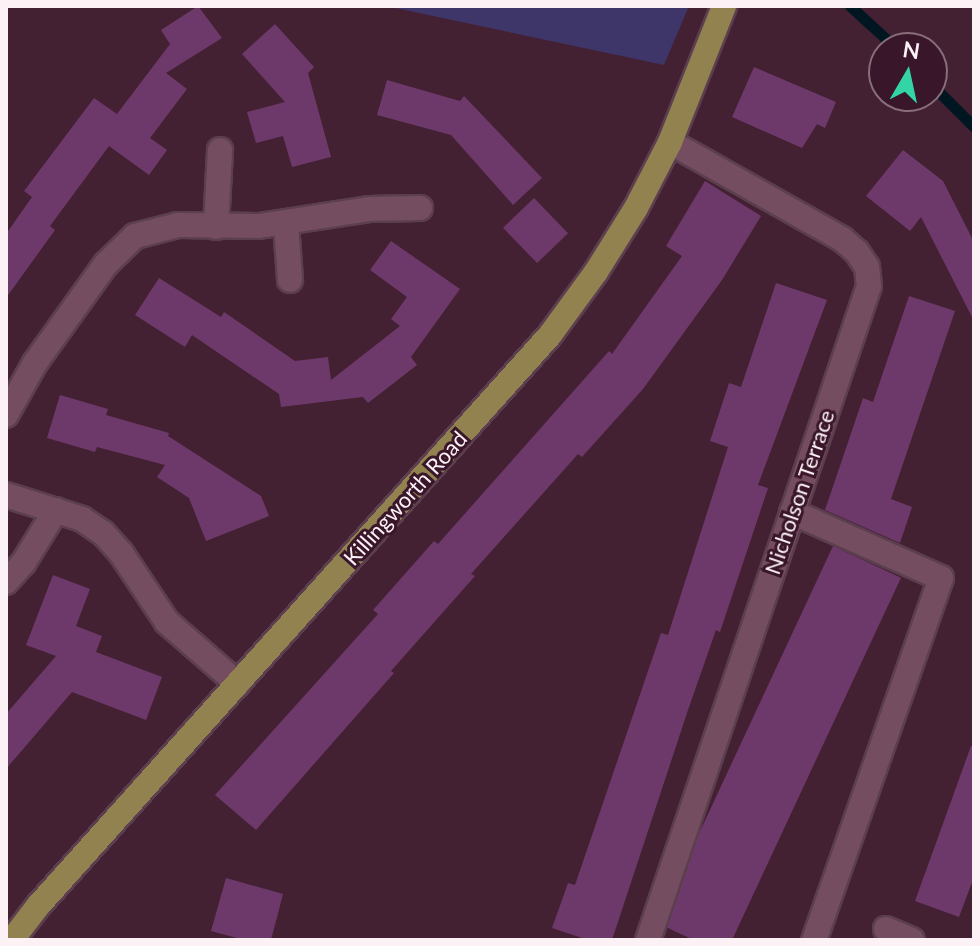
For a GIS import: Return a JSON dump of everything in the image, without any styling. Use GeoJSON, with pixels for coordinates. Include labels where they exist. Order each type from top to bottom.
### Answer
{"type":"FeatureCollection","features":[{"type":"Feature","properties":{"kind":"main road","name":"Killingworth Road"},"geometry":{"type":"LineString","coordinates":[[12,940],[38,906],[550,335],[620,234],[670,142],[724,6]]}},
{"type":"Feature","properties":{"kind":"street","name":"Nicholson Terrace"},"geometry":{"type":"LineString","coordinates":[[648,940],[866,302],[867,267],[857,252],[842,239],[670,142]]}},
{"type":"Feature","properties":{"kind":"street"},"geometry":{"type":"LineString","coordinates":[[216,227],[220,150]]}},
{"type":"Feature","properties":{"kind":"street"},"geometry":{"type":"LineString","coordinates":[[6,415],[35,363],[122,247],[154,228],[286,224],[369,209],[420,208]]}},
{"type":"Feature","properties":{"kind":"street"},"geometry":{"type":"LineString","coordinates":[[286,224],[290,280]]}},
{"type":"Feature","properties":{"kind":"street"},"geometry":{"type":"LineString","coordinates":[[6,495],[82,519],[103,533],[121,553],[167,622],[238,684]]}},
{"type":"Feature","properties":{"kind":"street"},"geometry":{"type":"LineString","coordinates":[[6,582],[56,510]]}},
{"type":"Feature","properties":{"kind":"street"},"geometry":{"type":"LineString","coordinates":[[792,512],[941,578],[814,940]]}},
{"type":"Feature","properties":{"kind":"street"},"geometry":{"type":"LineString","coordinates":[[886,929],[912,940]]}},
{"type":"Feature","properties":{"kind":"shaded area"},"geometry":{"type":"Polygon","coordinates":[[[386,6],[689,6],[664,65],[386,6]]]}},
{"type":"Feature","properties":{"kind":"building"},"geometry":{"type":"Polygon","coordinates":[[[198,6],[222,38],[166,73],[187,89],[150,138],[167,150],[149,175],[109,146],[50,226],[55,230],[6,298],[6,234],[32,197],[24,191],[94,98],[117,114],[170,44],[161,30],[198,6]]]}},
{"type":"Feature","properties":{"kind":"building"},"geometry":{"type":"Polygon","coordinates":[[[275,24],[314,67],[308,73],[331,157],[292,167],[283,136],[256,143],[247,112],[285,102],[242,54],[275,24]]]}},
{"type":"Feature","properties":{"kind":"building"},"geometry":{"type":"Polygon","coordinates":[[[754,67],[836,102],[825,128],[817,124],[802,148],[732,117],[754,67]]]}},
{"type":"Feature","properties":{"kind":"building"},"geometry":{"type":"Polygon","coordinates":[[[387,80],[460,101],[464,96],[542,178],[513,205],[451,135],[377,115],[387,80]]]}},
{"type":"Feature","properties":{"kind":"building"},"geometry":{"type":"Polygon","coordinates":[[[903,150],[943,181],[974,242],[974,321],[921,217],[910,231],[866,196],[903,150]]]}},
{"type":"Feature","properties":{"kind":"building"},"geometry":{"type":"Polygon","coordinates":[[[705,181],[761,216],[722,280],[643,389],[582,457],[578,454],[471,574],[475,576],[391,671],[394,673],[256,830],[215,795],[378,614],[373,610],[434,541],[438,544],[609,351],[612,354],[682,256],[666,246],[705,181]]]}},
{"type":"Feature","properties":{"kind":"building"},"geometry":{"type":"Polygon","coordinates":[[[534,198],[568,233],[537,263],[503,228],[534,198]]]}},
{"type":"Feature","properties":{"kind":"building"},"geometry":{"type":"Polygon","coordinates":[[[391,241],[460,289],[411,357],[417,365],[368,403],[363,397],[281,407],[279,394],[192,335],[185,347],[135,315],[159,278],[221,317],[224,312],[295,361],[328,357],[331,380],[400,326],[391,319],[407,297],[370,270],[391,241]]]}},
{"type":"Feature","properties":{"kind":"building"},"geometry":{"type":"Polygon","coordinates":[[[776,283],[827,300],[758,485],[768,488],[720,632],[716,630],[688,710],[612,940],[588,940],[552,928],[568,883],[575,885],[661,633],[668,635],[728,447],[710,441],[729,383],[741,387],[776,283]]]}},
{"type":"Feature","properties":{"kind":"building"},"geometry":{"type":"Polygon","coordinates":[[[909,296],[955,311],[891,499],[912,507],[900,543],[825,510],[863,398],[873,402],[909,296]]]}},
{"type":"Feature","properties":{"kind":"building"},"geometry":{"type":"Polygon","coordinates":[[[60,395],[108,409],[106,415],[169,433],[168,436],[261,496],[269,516],[206,541],[189,498],[157,477],[165,465],[97,447],[95,452],[47,438],[60,395]]]}},
{"type":"Feature","properties":{"kind":"building"},"geometry":{"type":"Polygon","coordinates":[[[833,546],[901,578],[732,940],[694,940],[657,923],[833,546]]]}},
{"type":"Feature","properties":{"kind":"building"},"geometry":{"type":"Polygon","coordinates":[[[53,575],[90,589],[76,626],[102,636],[96,652],[162,677],[146,720],[72,692],[6,769],[6,714],[56,656],[26,645],[53,575]]]}},
{"type":"Feature","properties":{"kind":"building"},"geometry":{"type":"Polygon","coordinates":[[[971,746],[974,746],[974,877],[959,917],[915,901],[971,746]]]}},
{"type":"Feature","properties":{"kind":"building"},"geometry":{"type":"Polygon","coordinates":[[[226,878],[283,894],[271,940],[244,940],[211,931],[226,878]]]}},
{"type":"Feature","properties":{"kind":"waterway"},"geometry":{"type":"LineString","coordinates":[[850,6],[878,32]]}},
{"type":"Feature","properties":{"kind":"waterway"},"geometry":{"type":"LineString","coordinates":[[948,101],[974,127]]}}]}
